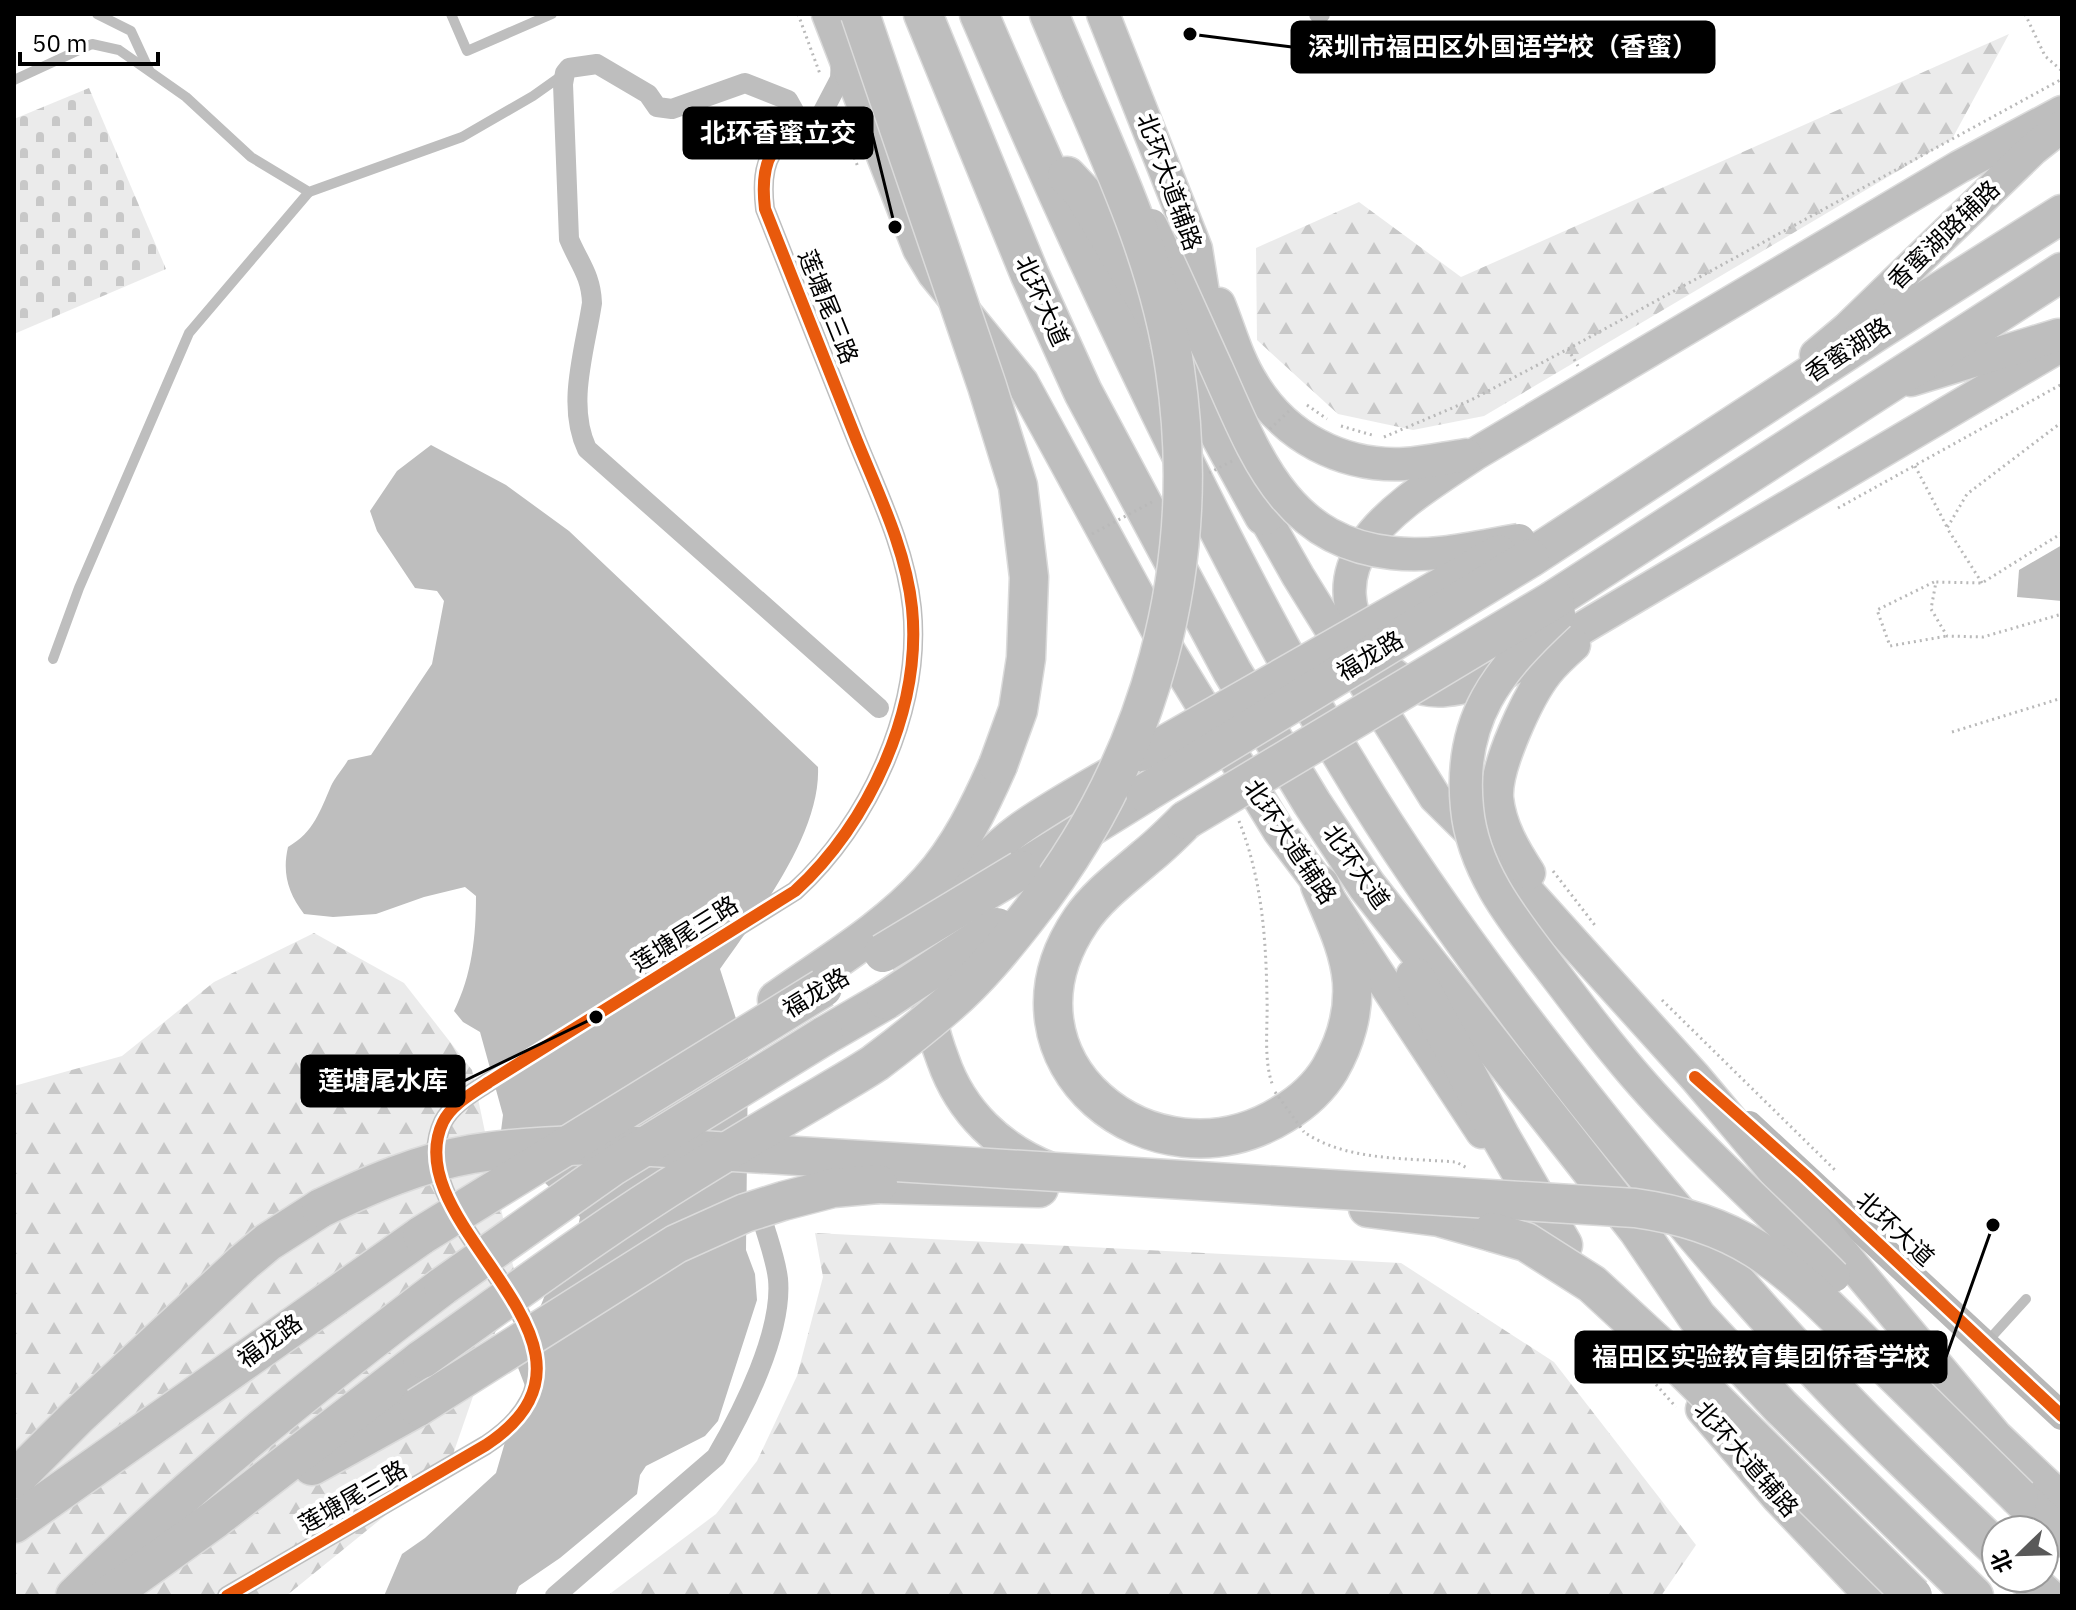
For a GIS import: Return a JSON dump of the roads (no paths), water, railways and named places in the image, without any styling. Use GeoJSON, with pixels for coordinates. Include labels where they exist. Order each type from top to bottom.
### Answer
{"type":"FeatureCollection","features":[{"type":"Feature","properties":{"kind":"highway"},"geometry":{"type":"LineString","coordinates":[[819,981],[930,881],[964,834],[998,765],[1018,710],[1026,658],[1029,577],[1018,486],[860,14]]}},
{"type":"Feature","properties":{"kind":"highway","name":"北环大道"},"geometry":{"type":"LineString","coordinates":[[923,14],[1030,275],[1102,430],[1232,671],[1312,803],[1367,886],[1638,1230],[1697,1317],[1781,1407],[1974,1596]]}},
{"type":"Feature","properties":{"kind":"highway","name":"北环大道"},"geometry":{"type":"LineString","coordinates":[[979,14],[1105,300],[1267,625],[1349,768],[1452,924],[1553,1060],[1677,1213],[1810,1364],[1883,1440],[1980,1533]]}},
{"type":"Feature","properties":{"kind":"highway"},"geometry":{"type":"LineString","coordinates":[[108,1596],[215,1519],[422,1359],[689,1174],[872,1064],[949,1004],[998,954],[1055,882],[1100,807],[1136,728],[1160,662],[1176,588],[1183,510],[1181,426],[1175,368],[1162,304],[1123,187],[1049,14]]}},
{"type":"Feature","properties":{"kind":"highway"},"geometry":{"type":"LineString","coordinates":[[1031,134],[1083,193],[1142,293],[1264,516]]}},
{"type":"Feature","properties":{"kind":"highway","name":"香蜜湖路"},"geometry":{"type":"LineString","coordinates":[[1637,490],[2062,214]]}},
{"type":"Feature","properties":{"kind":"highway"},"geometry":{"type":"LineString","coordinates":[[1861,403],[2062,272]]}},
{"type":"Feature","properties":{"kind":"highway","name":"福龙路"},"geometry":{"type":"LineString","coordinates":[[75,1596],[165,1509],[289,1404],[443,1286],[613,1166],[1115,857],[1186,820],[1557,606],[1665,527],[1861,403]]}},
{"type":"Feature","properties":{"kind":"highway","name":"福龙路"},"geometry":{"type":"LineString","coordinates":[[14,1524],[422,1235],[690,1070],[819,981],[883,953],[1145,793],[1524,549],[1637,490]]}},
{"type":"Feature","properties":{"kind":"highway"},"geometry":{"type":"LineString","coordinates":[[1186,820],[1147,857],[1116,880],[1081,920],[1065,953],[1055,984],[1051,1014],[1059,1047],[1091,1094],[1120,1116],[1153,1132],[1211,1139],[1237,1134],[1282,1115],[1322,1083],[1337,1056],[1349,1022],[1352,984],[1346,946],[1320,885]]}},
{"type":"Feature","properties":{"kind":"highway"},"geometry":{"type":"LineString","coordinates":[[1367,886],[1500,1136],[1563,1245]]}},
{"type":"Feature","properties":{"kind":"highway"},"geometry":{"type":"LineString","coordinates":[[14,1480],[78,1416],[244,1262],[268,1242],[321,1208],[385,1179],[470,1154],[544,1146],[620,1145],[1635,1208],[1675,1214],[1721,1231],[1755,1249],[1784,1270],[1830,1311],[2062,1538]]}},
{"type":"Feature","properties":{"kind":"highway"},"geometry":{"type":"LineString","coordinates":[[215,1519],[375,1433],[676,1244],[745,1213],[833,1188],[878,1184],[1111,1192],[1402,1211],[1439,1217],[1526,1242],[1592,1284],[1647,1334],[1913,1596]]}},
{"type":"Feature","properties":{"kind":"main road","name":"北环大道辅路"},"geometry":{"type":"LineString","coordinates":[[828,14],[842,47],[862,153],[934,274],[1022,382],[1163,641],[1279,831],[1320,885],[1432,1060],[1563,1245],[1769,1487],[1871,1596]]}},
{"type":"Feature","properties":{"kind":"main road","name":"北环大道辅路"},"geometry":{"type":"LineString","coordinates":[[1103,14],[1196,249],[1219,399],[1264,516],[1435,797],[1592,944],[1695,1077],[1996,1436],[2062,1499]]}},
{"type":"Feature","properties":{"kind":"main road"},"geometry":{"type":"LineString","coordinates":[[1081,90],[1144,208],[1255,455],[1279,492],[1315,526],[1342,540],[1390,553],[1438,554],[1524,549]]}},
{"type":"Feature","properties":{"kind":"main road"},"geometry":{"type":"LineString","coordinates":[[2062,112],[1959,167],[1475,454],[1407,499],[1383,519],[1358,555],[1350,591],[1352,612],[1370,649],[1384,667],[1401,680],[1422,689],[1443,691],[1471,686],[1495,676],[1599,618],[2062,345]]}},
{"type":"Feature","properties":{"kind":"main road","name":"香蜜湖路辅路"},"geometry":{"type":"LineString","coordinates":[[1716,437],[1847,329],[2033,149],[2062,126]]}},
{"type":"Feature","properties":{"kind":"main road"},"geometry":{"type":"LineString","coordinates":[[1196,249],[1239,358],[1252,382],[1281,419],[1301,436],[1323,450],[1376,463],[1405,464],[1475,454]]}},
{"type":"Feature","properties":{"kind":"main road"},"geometry":{"type":"LineString","coordinates":[[1861,403],[1936,371],[2062,334]]}},
{"type":"Feature","properties":{"kind":"main road"},"geometry":{"type":"LineString","coordinates":[[1111,1192],[1034,1162],[1000,1142],[961,1100],[947,1073],[935,1040],[929,1010],[929,967],[940,928],[970,878],[1016,832],[1046,811],[1141,755],[1524,549]]}},
{"type":"Feature","properties":{"kind":"main road"},"geometry":{"type":"LineString","coordinates":[[1557,606],[1492,686],[1474,731],[1466,778],[1467,810],[1478,859],[1515,922],[1618,1056],[1669,1111],[1996,1436]]}},
{"type":"Feature","properties":{"kind":"main road"},"geometry":{"type":"LineString","coordinates":[[1592,944],[1511,846],[1497,797],[1499,774],[1508,743],[1546,673],[1599,618]]}},
{"type":"Feature","properties":{"kind":"street"},"geometry":{"type":"LineString","coordinates":[[810,124],[840,79],[842,47]]}},
{"type":"Feature","properties":{"kind":"street"},"geometry":{"type":"LineString","coordinates":[[862,153],[847,128],[810,124],[788,100],[745,83],[672,109],[657,107],[648,94],[597,64],[569,68],[565,73],[569,239],[591,286],[592,303],[576,412],[580,434],[587,449],[879,708]]}},
{"type":"Feature","properties":{"kind":"street","name":"莲塘尾三路"},"geometry":{"type":"LineString","coordinates":[[227,1596],[486,1445],[511,1426],[530,1398],[536,1377],[532,1340],[520,1314],[459,1215],[440,1173],[437,1157],[439,1134],[451,1110],[489,1082],[778,902],[812,875],[858,817],[899,724],[907,698],[912,644],[910,595],[898,546],[765,209],[765,171],[772,152],[783,138],[810,124]]}},
{"type":"Feature","properties":{"kind":"street","name":"北环大道"},"geometry":{"type":"LineString","coordinates":[[1695,1077],[1805,1175],[2062,1416]]}},
{"type":"Feature","properties":{"kind":"street"},"geometry":{"type":"LineString","coordinates":[[555,1596],[716,1457],[734,1429],[767,1347],[778,1306],[778,1276],[764,1225]]}},
{"type":"Feature","properties":{"kind":"lane"},"geometry":{"type":"LineString","coordinates":[[97,14],[131,31],[150,72]]}},
{"type":"Feature","properties":{"kind":"lane"},"geometry":{"type":"LineString","coordinates":[[451,14],[467,51],[552,14]]}},
{"type":"Feature","properties":{"kind":"lane"},"geometry":{"type":"LineString","coordinates":[[14,80],[92,44],[119,50],[186,97],[251,157],[309,192]]}},
{"type":"Feature","properties":{"kind":"lane"},"geometry":{"type":"LineString","coordinates":[[53,659],[79,588],[189,333],[309,192],[462,137],[533,96],[565,73]]}},
{"type":"Feature","properties":{"kind":"lane"},"geometry":{"type":"LineString","coordinates":[[1984,1344],[2026,1299]]}},
{"type":"Feature","properties":{"kind":"place","name":"深圳市福田区外国语学校（香蜜）"},"geometry":{"type":"Point","coordinates":[1190,34]}},
{"type":"Feature","properties":{"kind":"place","name":"北环香蜜立交"},"geometry":{"type":"Point","coordinates":[895,227]}},
{"type":"Feature","properties":{"kind":"place","name":"莲塘尾水库"},"geometry":{"type":"Point","coordinates":[596,1017]}},
{"type":"Feature","properties":{"kind":"place","name":"福田区实验教育集团侨香学校"},"geometry":{"type":"Point","coordinates":[1993,1225]}}]}
